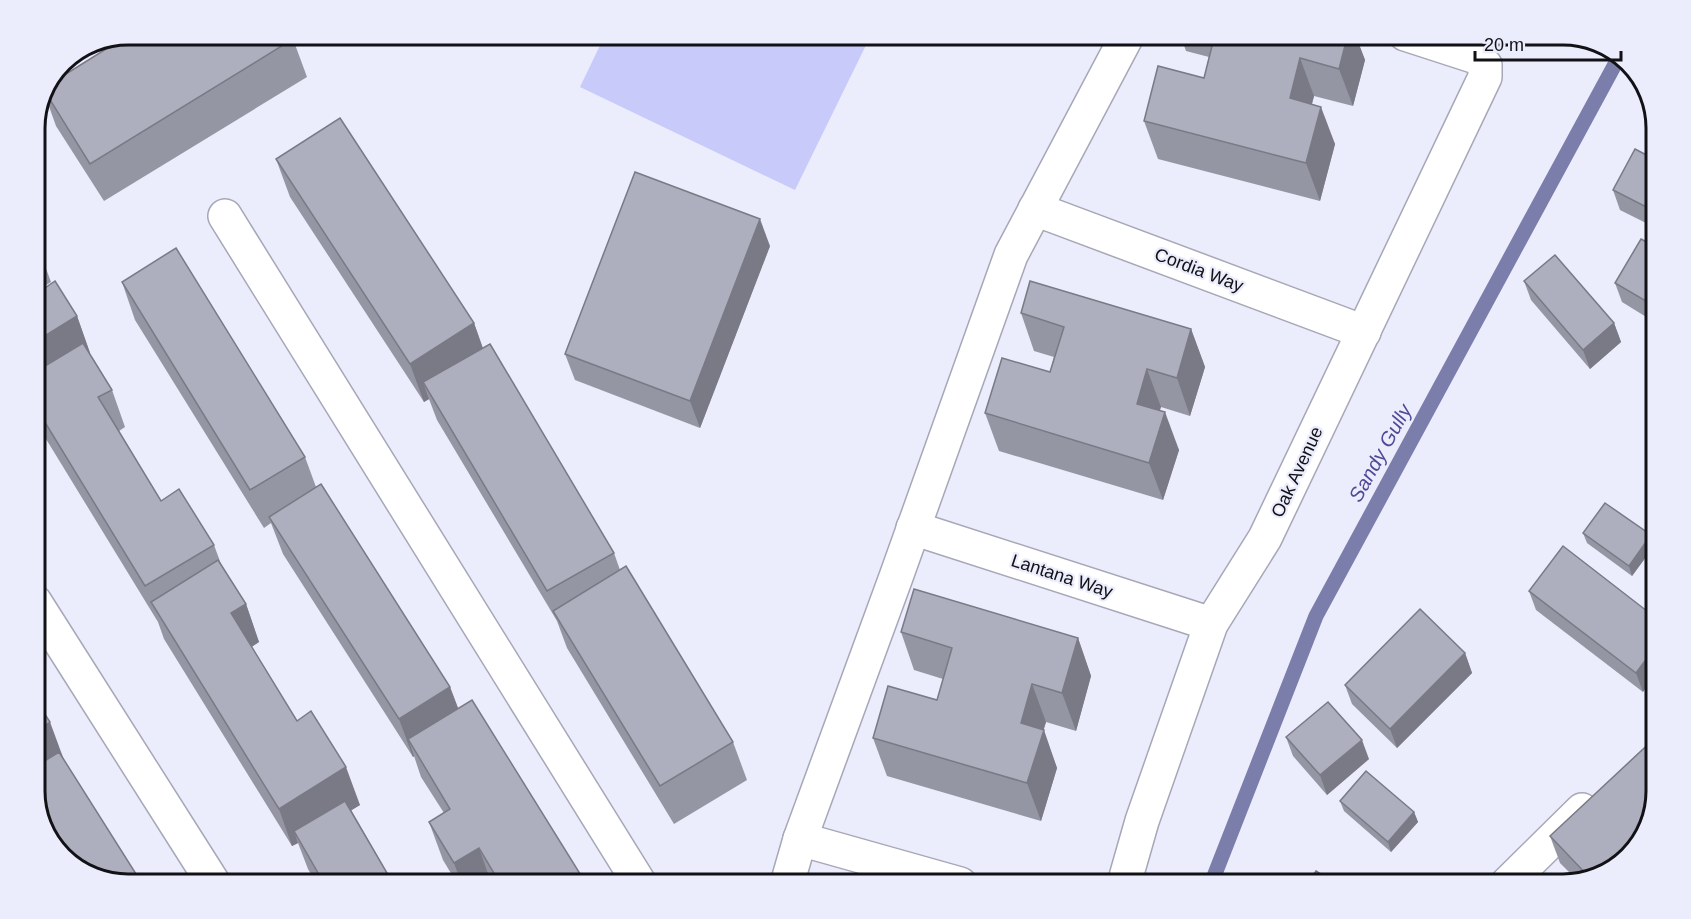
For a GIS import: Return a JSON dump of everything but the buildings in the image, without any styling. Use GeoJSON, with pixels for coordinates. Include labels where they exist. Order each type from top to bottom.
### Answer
{"type":"FeatureCollection","features":[{"type":"Feature","properties":{"kind":"street"},"geometry":{"type":"LineString","coordinates":[[791,874],[800,840],[1011,255],[1122,45]]}},
{"type":"Feature","properties":{"kind":"street","name":"Oak Avenue"},"geometry":{"type":"LineString","coordinates":[[1127,874],[1142,821],[1211,624],[1265,538],[1485,77],[1485,65],[1476,57],[1439,45]]}},
{"type":"Feature","properties":{"kind":"street","name":"Cordia Way"},"geometry":{"type":"LineString","coordinates":[[1035,208],[1364,332]]}},
{"type":"Feature","properties":{"kind":"street"},"geometry":{"type":"LineString","coordinates":[[225,216],[633,874]]}},
{"type":"Feature","properties":{"kind":"street","name":"Lantana Way"},"geometry":{"type":"LineString","coordinates":[[914,528],[1211,624]]}},
{"type":"Feature","properties":{"kind":"street"},"geometry":{"type":"LineString","coordinates":[[45,618],[207,874]]}},
{"type":"Feature","properties":{"kind":"street"},"geometry":{"type":"LineString","coordinates":[[1518,874],[1607,786]]}},
{"type":"Feature","properties":{"kind":"street"},"geometry":{"type":"LineString","coordinates":[[800,840],[921,874]]}},
{"type":"Feature","properties":{"kind":"shaded area"},"geometry":{"type":"Polygon","coordinates":[[[600,45],[866,45],[795,190],[580,87],[600,45]]]}},
{"type":"Feature","properties":{"kind":"waterway","name":"Sandy Gully"},"geometry":{"type":"LineString","coordinates":[[1215,874],[1316,616],[1615,64]]}}]}
